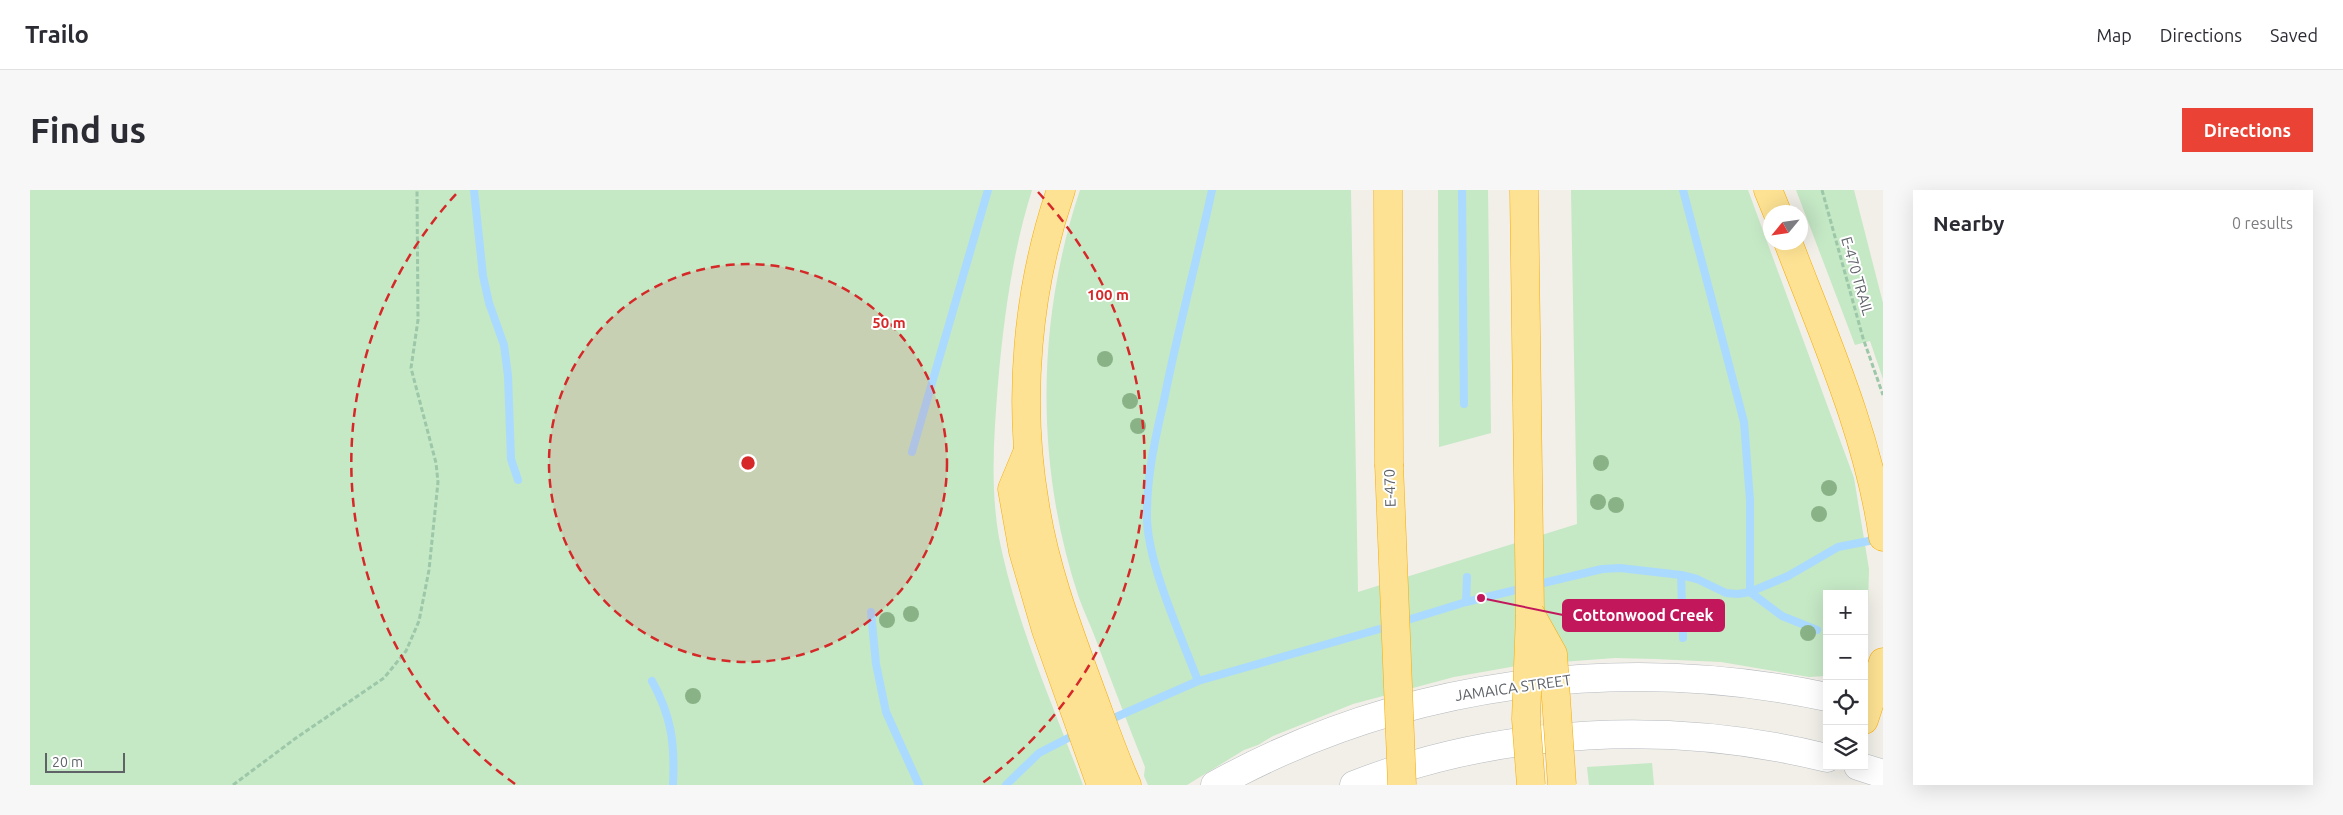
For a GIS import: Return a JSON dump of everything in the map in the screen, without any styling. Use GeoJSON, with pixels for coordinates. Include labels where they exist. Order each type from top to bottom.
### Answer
{"type":"FeatureCollection","features":[{"type":"Feature","properties":{"kind":"highway"},"geometry":{"type":"LineString","coordinates":[[1060,190],[1042,261],[1030,330],[1027,406],[1028,449],[1035,505],[1058,600],[1063,647],[1113,782]]}},
{"type":"Feature","properties":{"kind":"highway","name":"E-470"},"geometry":{"type":"LineString","coordinates":[[1388,190],[1389,464],[1402,785]]}},
{"type":"Feature","properties":{"kind":"highway"},"geometry":{"type":"LineString","coordinates":[[1524,190],[1530,613],[1526,719],[1530,785]]}},
{"type":"Feature","properties":{"kind":"highway"},"geometry":{"type":"LineString","coordinates":[[1768,190],[1774,205]]}},
{"type":"Feature","properties":{"kind":"highway"},"geometry":{"type":"LineString","coordinates":[[1791,250],[1848,400],[1872,476],[1883,537]]}},
{"type":"Feature","properties":{"kind":"highway"},"geometry":{"type":"LineString","coordinates":[[1530,613],[1553,654],[1562,785]]}},
{"type":"Feature","properties":{"kind":"highway"},"geometry":{"type":"LineString","coordinates":[[1870,713],[1883,662]]}},
{"type":"Feature","properties":{"kind":"main road","name":"JAMAICA STREET"},"geometry":{"type":"LineString","coordinates":[[1215,785],[1286,750],[1372,717],[1437,699],[1511,685],[1592,677],[1669,678],[1737,684],[1823,696]]}},
{"type":"Feature","properties":{"kind":"main road"},"geometry":{"type":"LineString","coordinates":[[1354,785],[1396,770],[1462,753],[1521,743],[1594,735],[1668,736],[1733,741],[1823,757]]}},
{"type":"Feature","properties":{"kind":"main road"},"geometry":{"type":"LineString","coordinates":[[1868,769],[1883,774]]}},
{"type":"Feature","properties":{"kind":"path"},"geometry":{"type":"LineString","coordinates":[[233,785],[296,738],[384,678],[406,651],[419,621],[428,570],[438,482],[436,463],[411,368],[418,320],[417,190]]}},
{"type":"Feature","properties":{"kind":"path","name":"E-470 TRAIL"},"geometry":{"type":"LineString","coordinates":[[1822,190],[1863,338],[1883,395]]}},
{"type":"Feature","properties":{"kind":"green space"},"geometry":{"type":"Polygon","coordinates":[[[30,190],[1032,190],[1014,262],[1003,334],[994,441],[994,499],[999,538],[1015,601],[1036,663],[1083,785],[30,785],[30,190]]]}},
{"type":"Feature","properties":{"kind":"green space"},"geometry":{"type":"Polygon","coordinates":[[[1080,190],[1351,190],[1358,592],[1577,524],[1571,190],[1748,190],[1763,231],[1763,250],[1770,250],[1854,478],[1869,569],[1868,607],[1868,590],[1823,590],[1823,676],[1809,677],[1721,662],[1655,659],[1615,658],[1522,665],[1454,677],[1353,704],[1273,736],[1258,745],[1244,750],[1187,785],[1148,785],[1144,776],[1145,767],[1079,598],[1065,548],[1054,497],[1048,446],[1046,394],[1049,342],[1055,291],[1066,240],[1080,190]]]}},
{"type":"Feature","properties":{"kind":"green space"},"geometry":{"type":"Polygon","coordinates":[[[1438,190],[1488,190],[1491,433],[1439,447],[1438,190]]]}},
{"type":"Feature","properties":{"kind":"green space"},"geometry":{"type":"Polygon","coordinates":[[[1796,190],[1854,190],[1883,303],[1883,379],[1870,341],[1855,345],[1808,222],[1808,205],[1802,205],[1796,190]]]}},
{"type":"Feature","properties":{"kind":"green space"},"geometry":{"type":"Polygon","coordinates":[[[1652,763],[1654,785],[1589,785],[1587,767],[1652,763]]]}},
{"type":"Feature","properties":{"kind":"waterway"},"geometry":{"type":"LineString","coordinates":[[474,190],[483,276],[489,303],[504,345],[508,376],[511,459],[518,480]]}},
{"type":"Feature","properties":{"kind":"waterway"},"geometry":{"type":"LineString","coordinates":[[912,452],[988,190]]}},
{"type":"Feature","properties":{"kind":"waterway"},"geometry":{"type":"LineString","coordinates":[[1198,681],[1153,559],[1149,539],[1147,505],[1157,429],[1212,190]]}},
{"type":"Feature","properties":{"kind":"waterway"},"geometry":{"type":"LineString","coordinates":[[1462,190],[1464,404]]}},
{"type":"Feature","properties":{"kind":"waterway"},"geometry":{"type":"LineString","coordinates":[[1683,190],[1744,422],[1750,500],[1750,592],[1782,616],[1817,630]]}},
{"type":"Feature","properties":{"kind":"waterway"},"geometry":{"type":"LineString","coordinates":[[1535,585],[1602,569],[1620,568],[1681,575],[1697,579],[1726,593],[1738,594],[1750,592],[1788,576],[1838,547],[1879,539]]}},
{"type":"Feature","properties":{"kind":"waterway"},"geometry":{"type":"LineString","coordinates":[[1681,575],[1683,638]]}},
{"type":"Feature","properties":{"kind":"waterway"},"geometry":{"type":"LineString","coordinates":[[1466,602],[1467,577]]}},
{"type":"Feature","properties":{"kind":"waterway"},"geometry":{"type":"LineString","coordinates":[[1401,622],[1466,602],[1524,588]]}},
{"type":"Feature","properties":{"kind":"waterway"},"geometry":{"type":"LineString","coordinates":[[871,612],[876,664],[886,712],[919,785]]}},
{"type":"Feature","properties":{"kind":"waterway"},"geometry":{"type":"LineString","coordinates":[[1107,721],[1198,681],[1390,626]]}},
{"type":"Feature","properties":{"kind":"waterway"},"geometry":{"type":"LineString","coordinates":[[652,681],[664,707],[671,732],[673,744],[673,785]]}},
{"type":"Feature","properties":{"kind":"waterway"},"geometry":{"type":"LineString","coordinates":[[1006,785],[1039,753],[1078,733]]}},
{"type":"Feature","properties":{"kind":"place","name":"Cottonwood Creek"},"geometry":{"type":"Point","coordinates":[1481,598]}}]}
